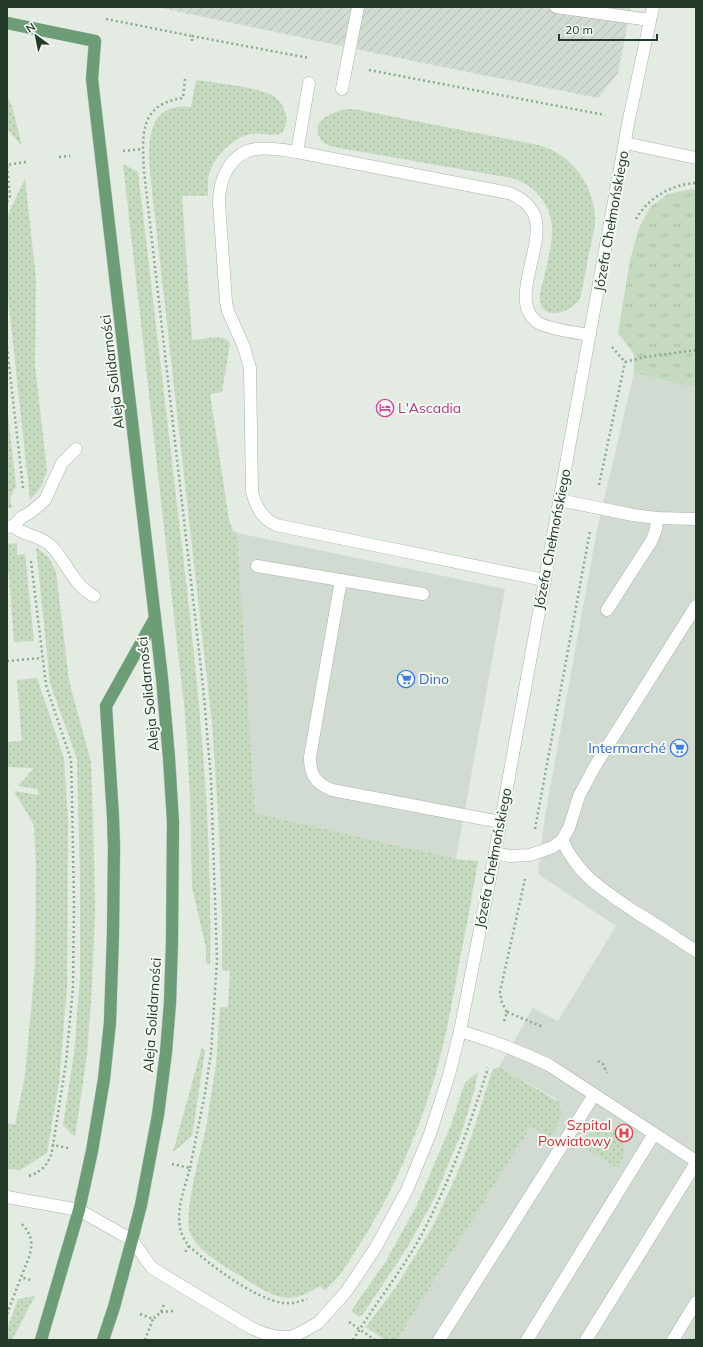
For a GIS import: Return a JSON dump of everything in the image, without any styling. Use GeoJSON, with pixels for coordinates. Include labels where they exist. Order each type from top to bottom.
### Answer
{"type":"FeatureCollection","features":[{"type":"Feature","properties":{"kind":"main road","name":"Aleja Solidarności"},"geometry":{"type":"LineString","coordinates":[[7,23],[95,41],[92,69],[93,86],[170,758],[173,822],[172,942],[166,1052],[158,1115],[141,1205],[114,1307],[103,1340]]}},
{"type":"Feature","properties":{"kind":"main road"},"geometry":{"type":"LineString","coordinates":[[41,1340],[79,1210],[95,1136],[104,1079],[110,1022],[114,934],[114,847],[106,706],[155,618]]}},
{"type":"Feature","properties":{"kind":"street"},"geometry":{"type":"LineString","coordinates":[[342,89],[358,7]]}},
{"type":"Feature","properties":{"kind":"street"},"geometry":{"type":"LineString","coordinates":[[556,7],[650,20]]}},
{"type":"Feature","properties":{"kind":"street","name":"Józefa Chełmońskiego"},"geometry":{"type":"LineString","coordinates":[[132,1240],[152,1268],[251,1328],[277,1338],[300,1337],[318,1323],[346,1292],[376,1247],[407,1190],[430,1134],[450,1075],[460,1031],[495,853],[629,119],[653,7]]}},
{"type":"Feature","properties":{"kind":"street"},"geometry":{"type":"LineString","coordinates":[[297,152],[309,83]]}},
{"type":"Feature","properties":{"kind":"street"},"geometry":{"type":"LineString","coordinates":[[625,143],[696,158]]}},
{"type":"Feature","properties":{"kind":"street"},"geometry":{"type":"LineString","coordinates":[[544,580],[276,525],[263,516],[258,509],[252,492],[250,368],[246,352],[228,311],[226,302],[219,192],[223,178],[230,164],[237,157],[247,151],[268,148],[297,152],[500,190],[518,197],[530,208],[536,223],[535,242],[525,299],[526,308],[538,323],[590,335]]}},
{"type":"Feature","properties":{"kind":"street"},"geometry":{"type":"LineString","coordinates":[[76,448],[62,463],[45,500],[22,516],[10,527],[46,541],[82,588],[94,596]]}},
{"type":"Feature","properties":{"kind":"street"},"geometry":{"type":"LineString","coordinates":[[559,500],[633,515],[657,518],[696,519]]}},
{"type":"Feature","properties":{"kind":"street"},"geometry":{"type":"LineString","coordinates":[[607,610],[652,540],[656,529],[657,518]]}},
{"type":"Feature","properties":{"kind":"street"},"geometry":{"type":"LineString","coordinates":[[257,566],[423,594]]}},
{"type":"Feature","properties":{"kind":"street"},"geometry":{"type":"LineString","coordinates":[[341,580],[310,757],[310,766],[314,777],[324,786],[332,790],[500,822]]}},
{"type":"Feature","properties":{"kind":"street"},"geometry":{"type":"LineString","coordinates":[[495,853],[510,856],[530,855],[553,847],[562,840],[569,828],[579,796],[592,770],[696,606]]}},
{"type":"Feature","properties":{"kind":"street"},"geometry":{"type":"LineString","coordinates":[[562,840],[575,864],[599,887],[696,951]]}},
{"type":"Feature","properties":{"kind":"street"},"geometry":{"type":"LineString","coordinates":[[460,1031],[486,1039],[549,1065],[696,1162],[586,1340]]}},
{"type":"Feature","properties":{"kind":"street"},"geometry":{"type":"LineString","coordinates":[[439,1340],[594,1095]]}},
{"type":"Feature","properties":{"kind":"street"},"geometry":{"type":"LineString","coordinates":[[527,1340],[654,1134]]}},
{"type":"Feature","properties":{"kind":"street"},"geometry":{"type":"LineString","coordinates":[[7,1196],[79,1210],[132,1240]]}},
{"type":"Feature","properties":{"kind":"street"},"geometry":{"type":"LineString","coordinates":[[674,1340],[696,1302]]}},
{"type":"Feature","properties":{"kind":"path"},"geometry":{"type":"LineString","coordinates":[[98,18],[629,119]]}},
{"type":"Feature","properties":{"kind":"path"},"geometry":{"type":"LineString","coordinates":[[192,36],[192,41]]}},
{"type":"Feature","properties":{"kind":"path"},"geometry":{"type":"LineString","coordinates":[[185,78],[183,98],[172,99],[164,102],[157,108],[145,123],[143,134],[144,171],[202,678],[211,779],[217,960],[211,1054],[204,1101],[179,1216],[180,1232],[189,1246],[218,1269],[268,1299],[284,1303],[293,1303],[311,1297]]}},
{"type":"Feature","properties":{"kind":"path"},"geometry":{"type":"LineString","coordinates":[[119,151],[143,149]]}},
{"type":"Feature","properties":{"kind":"path"},"geometry":{"type":"LineString","coordinates":[[59,158],[70,156]]}},
{"type":"Feature","properties":{"kind":"path"},"geometry":{"type":"LineString","coordinates":[[7,202],[10,196],[7,164],[26,162]]}},
{"type":"Feature","properties":{"kind":"path"},"geometry":{"type":"LineString","coordinates":[[635,221],[642,210],[660,194],[669,190],[696,184]]}},
{"type":"Feature","properties":{"kind":"path"},"geometry":{"type":"LineString","coordinates":[[608,343],[625,362]]}},
{"type":"Feature","properties":{"kind":"path"},"geometry":{"type":"LineString","coordinates":[[7,347],[23,488],[22,493]]}},
{"type":"Feature","properties":{"kind":"path"},"geometry":{"type":"LineString","coordinates":[[625,362],[645,357],[696,350]]}},
{"type":"Feature","properties":{"kind":"path"},"geometry":{"type":"LineString","coordinates":[[543,1027],[507,1012],[502,1003],[500,992],[530,855],[594,507],[625,362]]}},
{"type":"Feature","properties":{"kind":"path"},"geometry":{"type":"LineString","coordinates":[[30,555],[46,685],[71,760],[74,838],[74,963],[72,1005],[66,1062],[52,1155],[46,1166]]}},
{"type":"Feature","properties":{"kind":"path"},"geometry":{"type":"LineString","coordinates":[[7,661],[42,658]]}},
{"type":"Feature","properties":{"kind":"path"},"geometry":{"type":"LineString","coordinates":[[504,1021],[507,1012]]}},
{"type":"Feature","properties":{"kind":"path"},"geometry":{"type":"LineString","coordinates":[[353,1340],[406,1261],[423,1232],[445,1188],[470,1124],[488,1068]]}},
{"type":"Feature","properties":{"kind":"path"},"geometry":{"type":"LineString","coordinates":[[53,1145],[74,1149]]}},
{"type":"Feature","properties":{"kind":"path"},"geometry":{"type":"LineString","coordinates":[[167,1164],[190,1168]]}},
{"type":"Feature","properties":{"kind":"path"},"geometry":{"type":"LineString","coordinates":[[7,1314],[31,1251],[32,1244],[25,1227],[19,1221]]}},
{"type":"Feature","properties":{"kind":"path"},"geometry":{"type":"LineString","coordinates":[[184,1254],[189,1246]]}},
{"type":"Feature","properties":{"kind":"path"},"geometry":{"type":"LineString","coordinates":[[21,1277],[34,1281]]}},
{"type":"Feature","properties":{"kind":"path"},"geometry":{"type":"LineString","coordinates":[[145,1340],[153,1319],[161,1312],[164,1303]]}},
{"type":"Feature","properties":{"kind":"path"},"geometry":{"type":"LineString","coordinates":[[140,1314],[153,1319]]}},
{"type":"Feature","properties":{"kind":"path"},"geometry":{"type":"LineString","coordinates":[[344,1319],[375,1340]]}},
{"type":"Feature","properties":{"kind":"shaded area"},"geometry":{"type":"Polygon","coordinates":[[[156,7],[631,7],[618,73],[598,98],[156,7]]]}},
{"type":"Feature","properties":{"kind":"shaded area"},"geometry":{"type":"Polygon","coordinates":[[[634,373],[696,388],[696,1340],[397,1340],[531,1126],[562,1108],[555,1098],[499,1067],[533,1008],[558,1021],[616,926],[538,874],[545,816],[598,525],[634,373]]]}},
{"type":"Feature","properties":{"kind":"shaded area"},"geometry":{"type":"Polygon","coordinates":[[[237,533],[505,589],[456,859],[255,813],[237,533]]]}},
{"type":"Feature","properties":{"kind":"green space"},"geometry":{"type":"Polygon","coordinates":[[[196,80],[237,86],[268,94],[275,97],[280,102],[286,118],[282,133],[274,135],[251,134],[231,143],[225,149],[215,161],[209,174],[208,196],[182,196],[192,340],[223,338],[230,343],[222,392],[210,394],[229,520],[233,531],[237,533],[255,813],[456,859],[478,861],[442,1050],[422,1116],[398,1175],[368,1231],[343,1270],[331,1284],[325,1290],[320,1286],[301,1296],[292,1298],[276,1296],[268,1292],[208,1255],[194,1241],[188,1224],[191,1197],[206,1128],[215,1071],[220,1007],[228,1007],[230,971],[222,970],[222,920],[218,812],[212,723],[152,191],[149,147],[154,125],[159,116],[167,110],[173,108],[185,106],[191,107],[196,80]]]}},
{"type":"Feature","properties":{"kind":"green space"},"geometry":{"type":"Polygon","coordinates":[[[7,95],[12,106],[22,146],[7,129],[7,95]]]}},
{"type":"Feature","properties":{"kind":"green space"},"geometry":{"type":"Polygon","coordinates":[[[347,109],[354,109],[538,145],[562,156],[572,164],[587,185],[594,210],[595,223],[580,298],[569,309],[555,313],[544,309],[540,303],[540,294],[550,252],[552,227],[551,219],[545,203],[534,190],[512,178],[334,147],[325,143],[319,136],[317,130],[318,125],[331,114],[347,109]]]}},
{"type":"Feature","properties":{"kind":"green space"},"geometry":{"type":"Polygon","coordinates":[[[123,164],[138,172],[198,692],[209,855],[210,964],[206,963],[206,948],[192,887],[190,795],[185,713],[123,164]]]}},
{"type":"Feature","properties":{"kind":"green space"},"geometry":{"type":"Polygon","coordinates":[[[25,178],[36,278],[35,365],[47,471],[41,487],[30,500],[7,287],[7,217],[25,178]]]}},
{"type":"Feature","properties":{"kind":"green space"},"geometry":{"type":"Polygon","coordinates":[[[691,189],[696,190],[696,388],[634,373],[634,354],[618,333],[630,260],[639,228],[650,207],[668,194],[691,189]]]}},
{"type":"Feature","properties":{"kind":"green space"},"geometry":{"type":"Polygon","coordinates":[[[7,405],[16,486],[10,498],[12,508],[7,508],[7,405]]]}},
{"type":"Feature","properties":{"kind":"green space"},"geometry":{"type":"Polygon","coordinates":[[[17,543],[17,555],[25,554],[34,641],[14,642],[9,574],[7,573],[7,544],[17,543]]]}},
{"type":"Feature","properties":{"kind":"green space"},"geometry":{"type":"Polygon","coordinates":[[[36,547],[49,558],[56,572],[69,681],[91,762],[95,909],[92,986],[87,1054],[75,1137],[63,1125],[74,1054],[80,978],[80,879],[77,759],[50,683],[36,547]]]}},
{"type":"Feature","properties":{"kind":"green space"},"geometry":{"type":"Polygon","coordinates":[[[37,678],[64,758],[68,822],[67,986],[59,1083],[47,1153],[20,1170],[7,1169],[7,1123],[15,1125],[25,1076],[35,965],[36,864],[34,825],[14,791],[38,795],[38,789],[18,786],[34,768],[7,767],[7,742],[22,741],[17,680],[37,678]]]}},
{"type":"Feature","properties":{"kind":"green space"},"geometry":{"type":"Polygon","coordinates":[[[202,1047],[205,1051],[192,1136],[173,1152],[202,1047]]]}},
{"type":"Feature","properties":{"kind":"green space"},"geometry":{"type":"Polygon","coordinates":[[[499,1067],[559,1102],[562,1111],[560,1120],[550,1137],[531,1126],[397,1340],[385,1340],[366,1327],[396,1287],[433,1226],[470,1141],[491,1074],[494,1069],[499,1067]]]}},
{"type":"Feature","properties":{"kind":"green space"},"geometry":{"type":"Polygon","coordinates":[[[478,1072],[474,1092],[462,1131],[434,1199],[407,1248],[363,1314],[359,1317],[351,1311],[386,1261],[416,1207],[451,1125],[464,1085],[478,1072]]]}},
{"type":"Feature","properties":{"kind":"green space"},"geometry":{"type":"Polygon","coordinates":[[[603,1127],[617,1133],[624,1146],[623,1158],[618,1168],[580,1145],[593,1131],[603,1127]]]}},
{"type":"Feature","properties":{"kind":"green space"},"geometry":{"type":"Polygon","coordinates":[[[35,1296],[12,1340],[7,1340],[7,1329],[18,1299],[35,1296]]]}},
{"type":"Feature","properties":{"kind":"place","name":"L'Ascadia"},"geometry":{"type":"Point","coordinates":[385,408]}},
{"type":"Feature","properties":{"kind":"place","name":"Dino"},"geometry":{"type":"Point","coordinates":[406,679]}},
{"type":"Feature","properties":{"kind":"place","name":"Intermarché"},"geometry":{"type":"Point","coordinates":[679,748]}},
{"type":"Feature","properties":{"kind":"place","name":"Szpital Powiatowy"},"geometry":{"type":"Point","coordinates":[624,1133]}}]}
